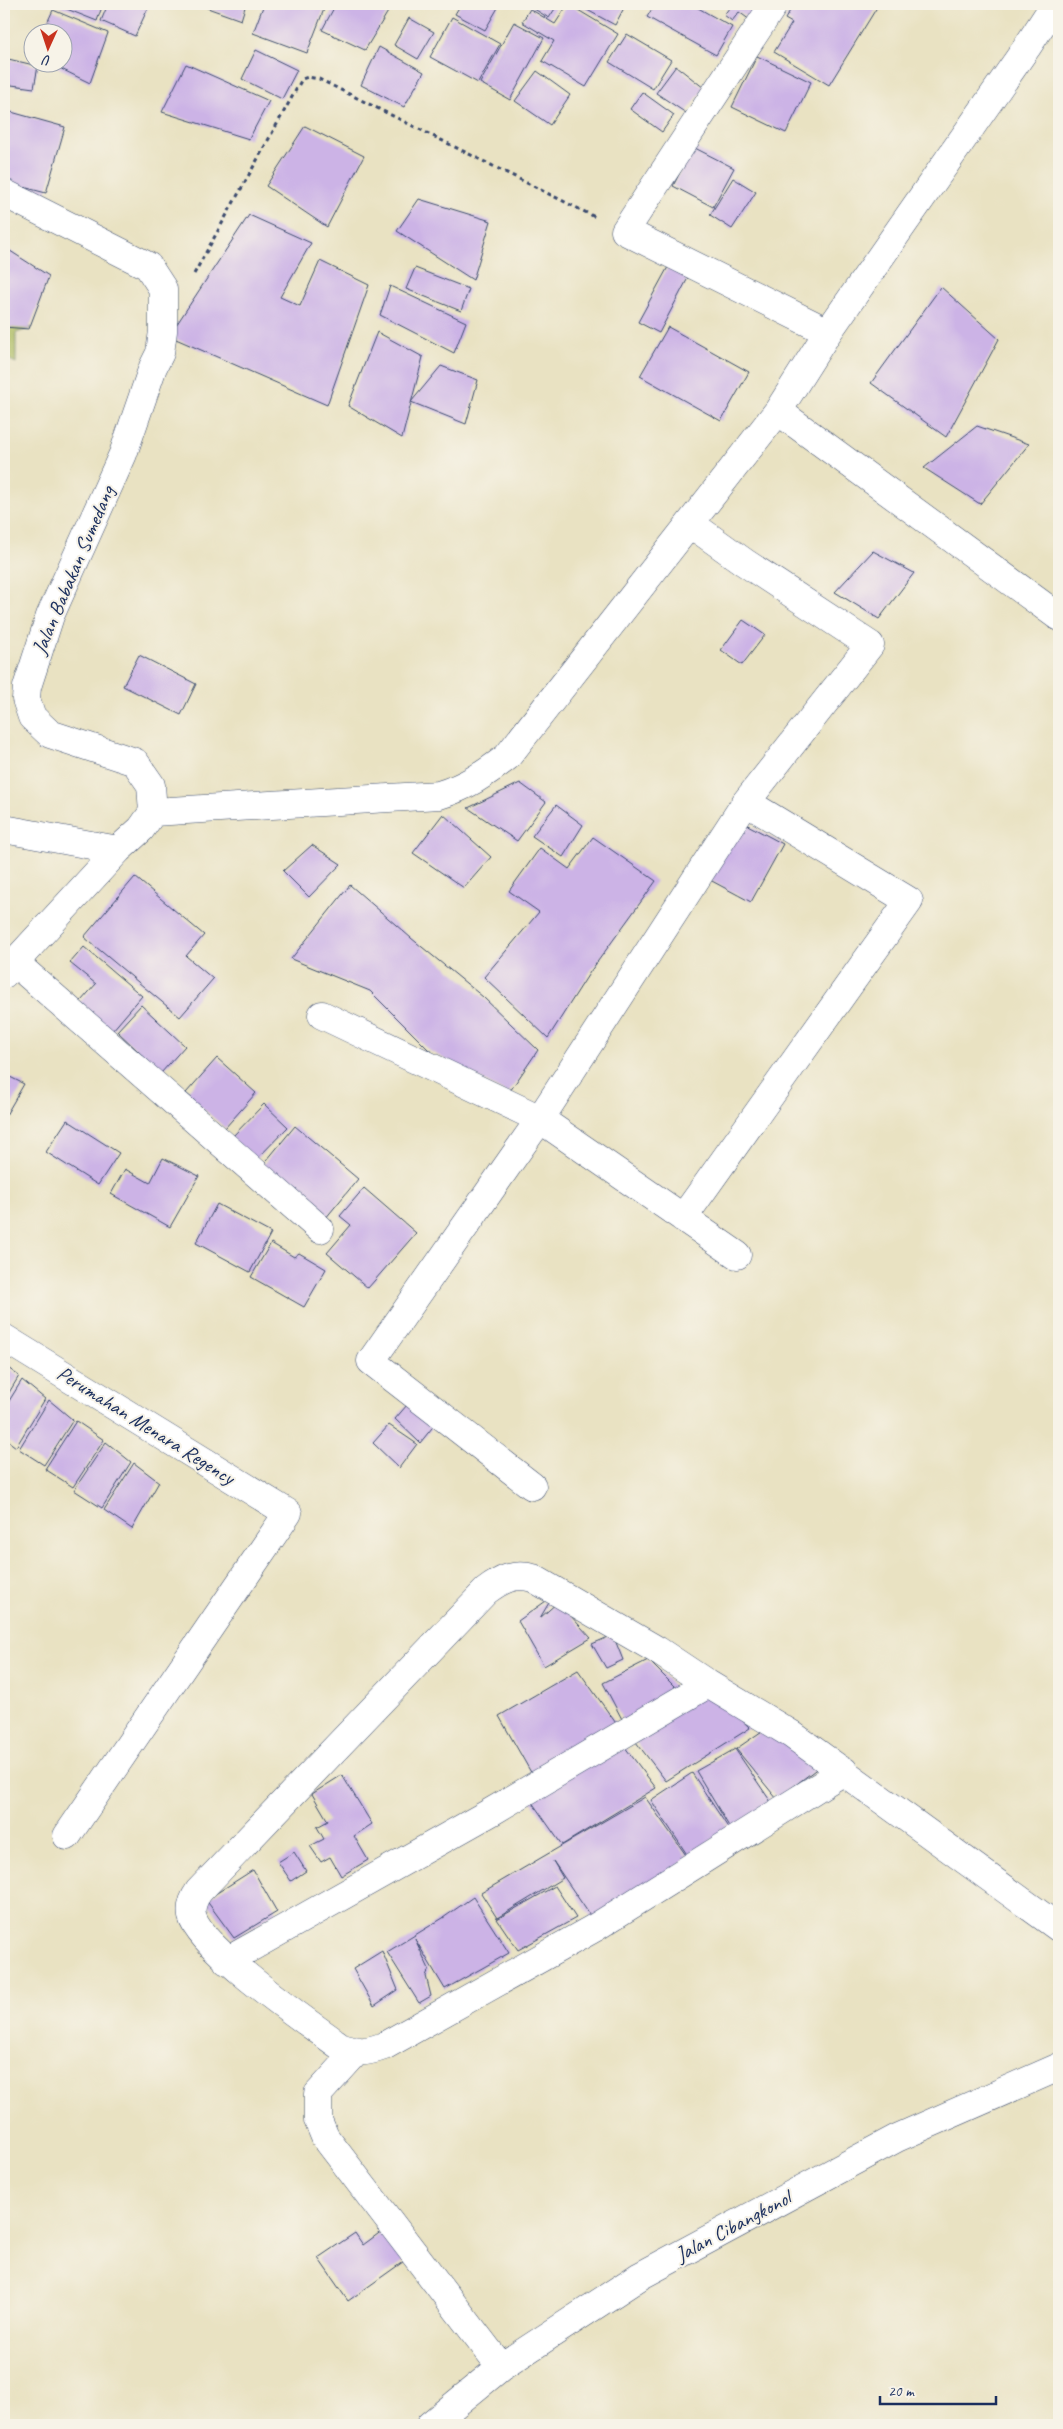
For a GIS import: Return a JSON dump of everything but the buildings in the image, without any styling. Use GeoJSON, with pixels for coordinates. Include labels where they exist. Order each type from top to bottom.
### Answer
{"type":"FeatureCollection","features":[{"type":"Feature","properties":{"kind":"street"},"geometry":{"type":"LineString","coordinates":[[774,4],[624,232],[828,332]]}},
{"type":"Feature","properties":{"kind":"street"},"geometry":{"type":"LineString","coordinates":[[320,1229],[9,968],[118,850],[141,829],[152,812],[439,795],[457,790],[480,778],[507,757],[778,411],[828,332],[1055,4]]}},
{"type":"Feature","properties":{"kind":"street","name":"Jalan Babakan Sumedang"},"geometry":{"type":"LineString","coordinates":[[4,193],[148,266],[162,289],[163,330],[160,353],[153,367],[123,454],[50,616],[27,686],[26,699],[32,717],[50,734],[134,762],[151,785],[152,812]]}},
{"type":"Feature","properties":{"kind":"street"},"geometry":{"type":"LineString","coordinates":[[778,411],[1059,617]]}},
{"type":"Feature","properties":{"kind":"street"},"geometry":{"type":"LineString","coordinates":[[532,1486],[371,1361],[540,1118],[746,802],[870,645],[744,562],[691,524]]}},
{"type":"Feature","properties":{"kind":"street"},"geometry":{"type":"LineString","coordinates":[[683,1218],[908,901],[746,802]]}},
{"type":"Feature","properties":{"kind":"street"},"geometry":{"type":"LineString","coordinates":[[4,829],[118,850]]}},
{"type":"Feature","properties":{"kind":"street"},"geometry":{"type":"LineString","coordinates":[[322,1015],[540,1118],[737,1255]]}},
{"type":"Feature","properties":{"kind":"street","name":"Perumahan Menara Regency"},"geometry":{"type":"LineString","coordinates":[[4,1338],[288,1513],[67,1836]]}},
{"type":"Feature","properties":{"kind":"street"},"geometry":{"type":"LineString","coordinates":[[844,1770],[596,1927],[384,2046],[369,2051],[356,2052],[340,2046],[227,1961],[196,1924],[192,1916],[194,1899],[199,1891],[486,1591],[498,1583],[519,1575],[533,1578],[657,1650],[708,1684],[791,1734],[844,1770],[1056,1918]]}},
{"type":"Feature","properties":{"kind":"street"},"geometry":{"type":"LineString","coordinates":[[227,1961],[491,1812],[708,1684]]}},
{"type":"Feature","properties":{"kind":"street"},"geometry":{"type":"LineString","coordinates":[[356,2052],[318,2094],[318,2120],[326,2138],[501,2367]]}},
{"type":"Feature","properties":{"kind":"street","name":"Jalan Cibangkonol"},"geometry":{"type":"LineString","coordinates":[[430,2425],[501,2367],[640,2276],[897,2138],[1059,2067]]}},
{"type":"Feature","properties":{"kind":"path"},"geometry":{"type":"LineString","coordinates":[[192,278],[302,79],[308,77],[319,79],[624,232]]}},
{"type":"Feature","properties":{"kind":"green space"},"geometry":{"type":"Polygon","coordinates":[[[4,315],[32,328],[16,333],[16,363],[4,357],[4,315]]]}}]}
